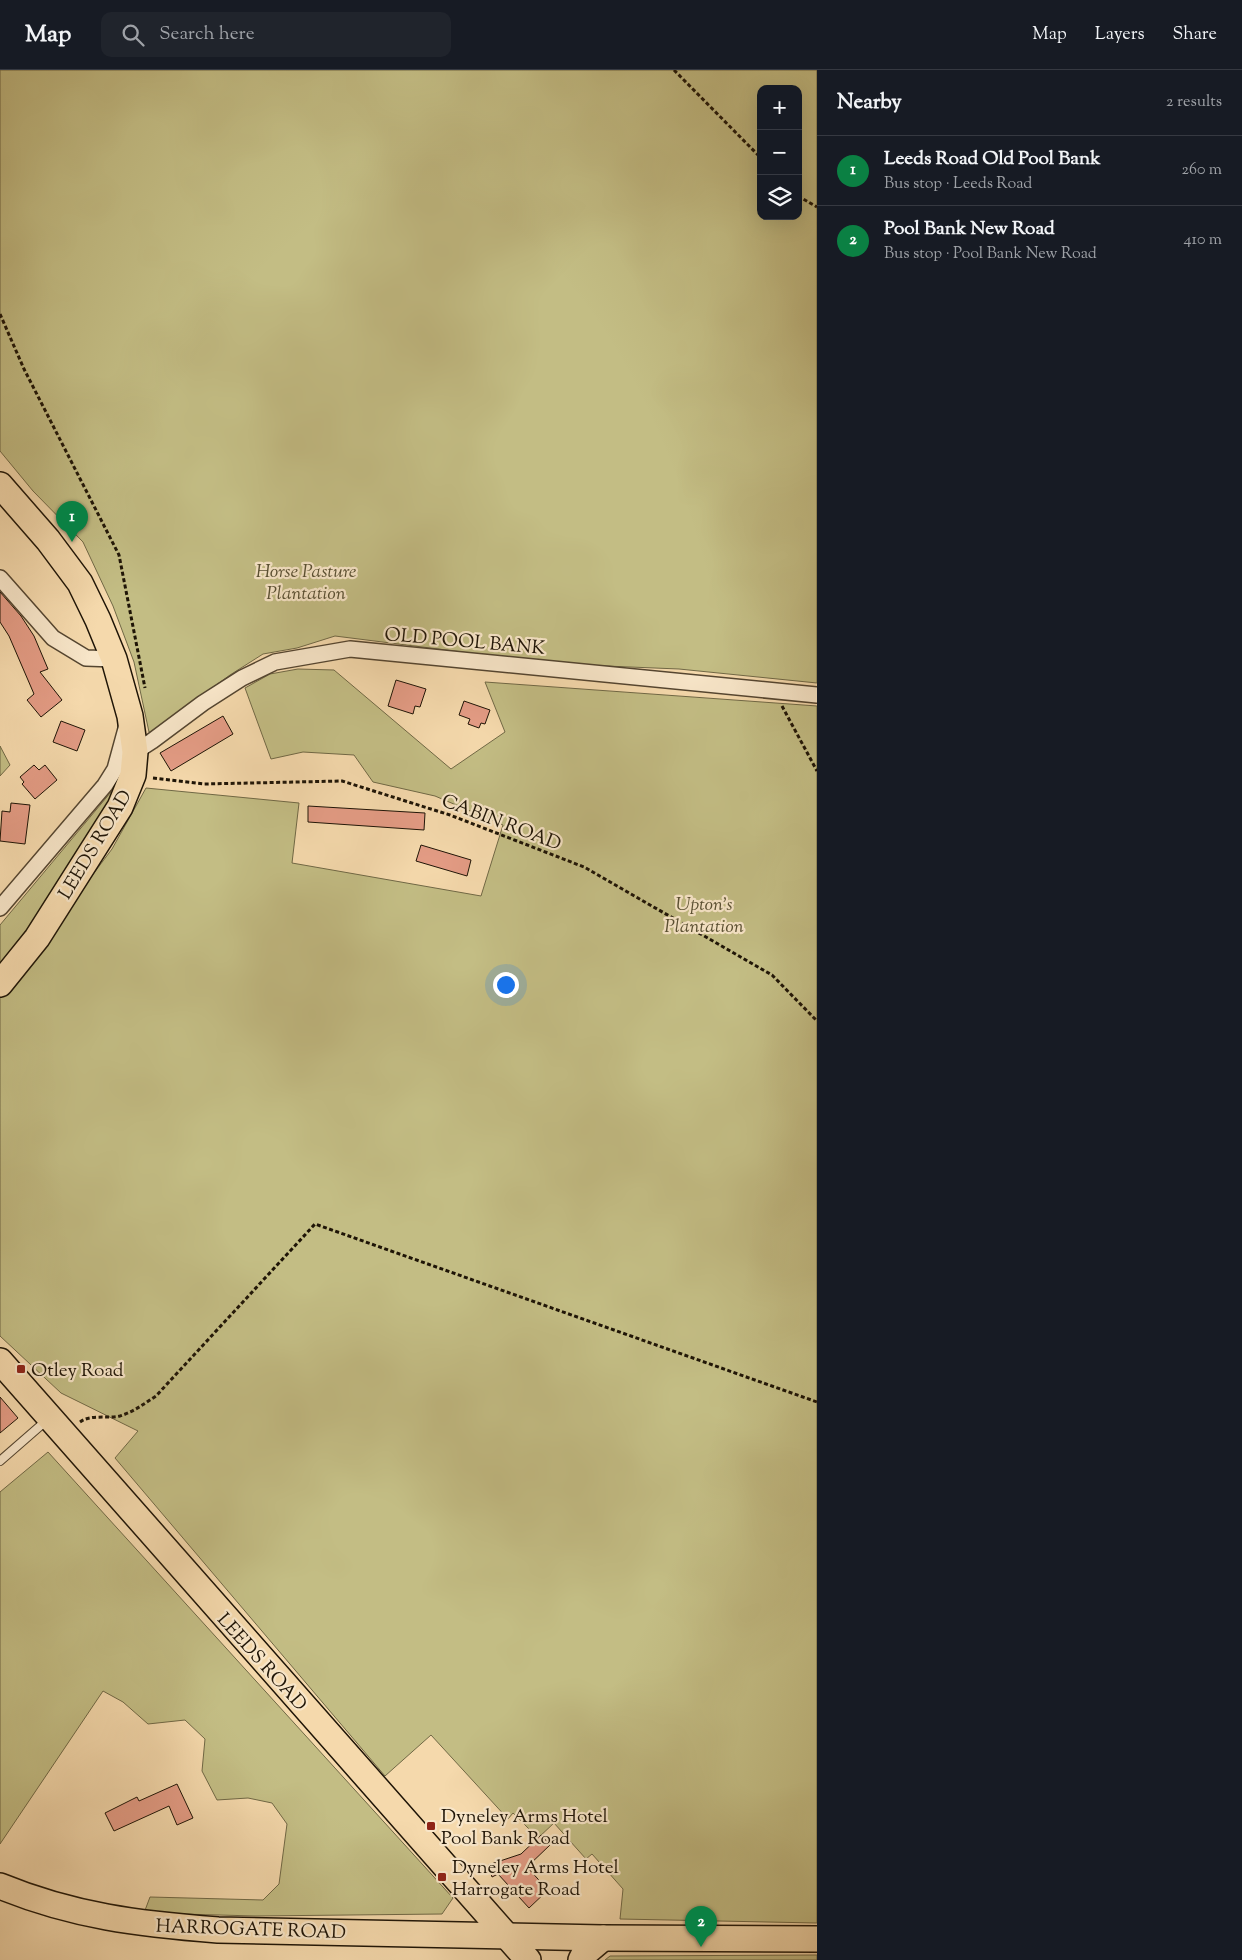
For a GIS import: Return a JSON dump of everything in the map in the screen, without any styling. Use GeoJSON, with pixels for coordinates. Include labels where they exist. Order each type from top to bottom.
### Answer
{"type":"FeatureCollection","features":[{"type":"Feature","properties":{"kind":"highway","name":"LEEDS ROAD"},"geometry":{"type":"LineString","coordinates":[[0,484],[48,540],[80,583],[98,620],[114,659],[130,716],[134,763],[120,807],[43,930],[0,984]]}},
{"type":"Feature","properties":{"kind":"highway","name":"LEEDS ROAD"},"geometry":{"type":"LineString","coordinates":[[0,1361],[528,1960]]}},
{"type":"Feature","properties":{"kind":"highway","name":"HARROGATE ROAD"},"geometry":{"type":"LineString","coordinates":[[0,1886],[32,1899],[76,1912],[156,1926],[218,1930],[603,1938],[817,1939]]}},
{"type":"Feature","properties":{"kind":"highway"},"geometry":{"type":"LineString","coordinates":[[581,1960],[584,1954],[603,1938]]}},
{"type":"Feature","properties":{"kind":"street"},"geometry":{"type":"LineString","coordinates":[[0,578],[53,638],[86,658],[114,659]]}},
{"type":"Feature","properties":{"kind":"street","name":"OLD POOL BANK"},"geometry":{"type":"LineString","coordinates":[[134,763],[152,741],[202,703],[242,678],[275,662],[350,650],[817,695]]}},
{"type":"Feature","properties":{"kind":"street"},"geometry":{"type":"LineString","coordinates":[[0,908],[105,785],[115,769],[130,716]]}},
{"type":"Feature","properties":{"kind":"lane"},"geometry":{"type":"LineString","coordinates":[[0,1461],[58,1426]]}},
{"type":"Feature","properties":{"kind":"path"},"geometry":{"type":"LineString","coordinates":[[674,70],[757,154]]}},
{"type":"Feature","properties":{"kind":"path"},"geometry":{"type":"LineString","coordinates":[[802,198],[817,207]]}},
{"type":"Feature","properties":{"kind":"path"},"geometry":{"type":"LineString","coordinates":[[0,314],[24,369],[119,555],[138,655]]}},
{"type":"Feature","properties":{"kind":"path"},"geometry":{"type":"LineString","coordinates":[[774,690],[817,771]]}},
{"type":"Feature","properties":{"kind":"path","name":"CABIN ROAD"},"geometry":{"type":"LineString","coordinates":[[134,763],[204,784],[342,781],[450,815],[584,868],[772,975],[817,1020]]}},
{"type":"Feature","properties":{"kind":"path"},"geometry":{"type":"LineString","coordinates":[[58,1426],[83,1420],[121,1415],[136,1410],[156,1396],[315,1224],[817,1402]]}},
{"type":"Feature","properties":{"kind":"green space","name":"Horse Pasture Plantation"},"geometry":{"type":"Polygon","coordinates":[[[0,70],[817,70],[817,683],[679,669],[557,664],[335,636],[297,648],[263,654],[169,719],[154,733],[149,732],[134,662],[113,606],[83,542],[33,491],[0,451],[0,70]]]}},
{"type":"Feature","properties":{"kind":"green space","name":"Upton's Plantation"},"geometry":{"type":"Polygon","coordinates":[[[298,669],[334,670],[451,769],[505,732],[485,682],[817,706],[817,1923],[620,1919],[623,1889],[592,1854],[586,1859],[554,1823],[538,1838],[513,1813],[508,1819],[431,1735],[385,1776],[115,1458],[138,1431],[61,1393],[0,1336],[0,998],[112,849],[146,788],[299,803],[292,863],[481,896],[503,825],[435,796],[373,782],[354,755],[303,752],[271,759],[245,688],[270,674],[298,669]]]}},
{"type":"Feature","properties":{"kind":"green space"},"geometry":{"type":"Polygon","coordinates":[[[0,746],[10,765],[0,776],[0,746]]]}},
{"type":"Feature","properties":{"kind":"green space"},"geometry":{"type":"Polygon","coordinates":[[[111,792],[116,797],[24,939],[0,968],[0,925],[111,792]]]}},
{"type":"Feature","properties":{"kind":"green space"},"geometry":{"type":"Polygon","coordinates":[[[48,1452],[453,1898],[442,1914],[256,1916],[144,1913],[150,1897],[263,1900],[279,1884],[287,1824],[272,1803],[248,1798],[217,1800],[202,1771],[205,1739],[185,1720],[148,1724],[123,1702],[103,1691],[0,1844],[0,1492],[48,1452]]]}},
{"type":"Feature","properties":{"kind":"green space"},"geometry":{"type":"Polygon","coordinates":[[[817,1955],[817,1960],[605,1960],[610,1956],[817,1955]]]}},
{"type":"Feature","properties":{"kind":"building"},"geometry":{"type":"Polygon","coordinates":[[[0,592],[21,616],[34,636],[48,669],[40,672],[62,700],[41,717],[27,700],[34,694],[9,636],[0,622],[0,592]]]}},
{"type":"Feature","properties":{"kind":"building"},"geometry":{"type":"Polygon","coordinates":[[[396,680],[426,689],[420,707],[415,706],[413,714],[388,706],[396,680]]]}},
{"type":"Feature","properties":{"kind":"building"},"geometry":{"type":"Polygon","coordinates":[[[464,701],[490,710],[485,724],[481,723],[479,728],[468,724],[470,719],[459,715],[464,701]]]}},
{"type":"Feature","properties":{"kind":"building"},"geometry":{"type":"Polygon","coordinates":[[[223,716],[233,734],[171,771],[160,753],[223,716]]]}},
{"type":"Feature","properties":{"kind":"building"},"geometry":{"type":"Polygon","coordinates":[[[61,721],[85,730],[77,751],[53,742],[61,721]]]}},
{"type":"Feature","properties":{"kind":"building"},"geometry":{"type":"Polygon","coordinates":[[[34,765],[39,770],[45,765],[57,780],[35,799],[22,784],[24,782],[20,777],[34,765]]]}},
{"type":"Feature","properties":{"kind":"building"},"geometry":{"type":"Polygon","coordinates":[[[11,803],[30,805],[25,844],[0,841],[2,811],[10,812],[11,803]]]}},
{"type":"Feature","properties":{"kind":"building"},"geometry":{"type":"Polygon","coordinates":[[[308,806],[425,813],[424,830],[308,822],[308,806]]]}},
{"type":"Feature","properties":{"kind":"building"},"geometry":{"type":"Polygon","coordinates":[[[421,845],[471,860],[467,876],[416,861],[421,845]]]}},
{"type":"Feature","properties":{"kind":"building"},"geometry":{"type":"Polygon","coordinates":[[[0,1397],[18,1418],[0,1433],[0,1397]]]}},
{"type":"Feature","properties":{"kind":"building"},"geometry":{"type":"Polygon","coordinates":[[[177,1784],[193,1818],[177,1825],[169,1806],[114,1831],[105,1813],[137,1797],[139,1801],[177,1784]]]}},
{"type":"Feature","properties":{"kind":"building"},"geometry":{"type":"Polygon","coordinates":[[[541,1835],[550,1845],[527,1867],[548,1890],[529,1908],[498,1874],[492,1877],[488,1865],[521,1854],[541,1835]]]}},
{"type":"Feature","properties":{"kind":"place","name":"Leeds Road Old Pool Bank"},"geometry":{"type":"Point","coordinates":[72,542]}},
{"type":"Feature","properties":{"kind":"place","name":"Otley Road"},"geometry":{"type":"Point","coordinates":[21,1369]}},
{"type":"Feature","properties":{"kind":"place","name":"Dyneley Arms Hotel Pool Bank Road"},"geometry":{"type":"Point","coordinates":[431,1826]}},
{"type":"Feature","properties":{"kind":"place","name":"Dyneley Arms Hotel Harrogate Road"},"geometry":{"type":"Point","coordinates":[442,1877]}},
{"type":"Feature","properties":{"kind":"place","name":"Pool Bank New Road"},"geometry":{"type":"Point","coordinates":[701,1947]}}]}
